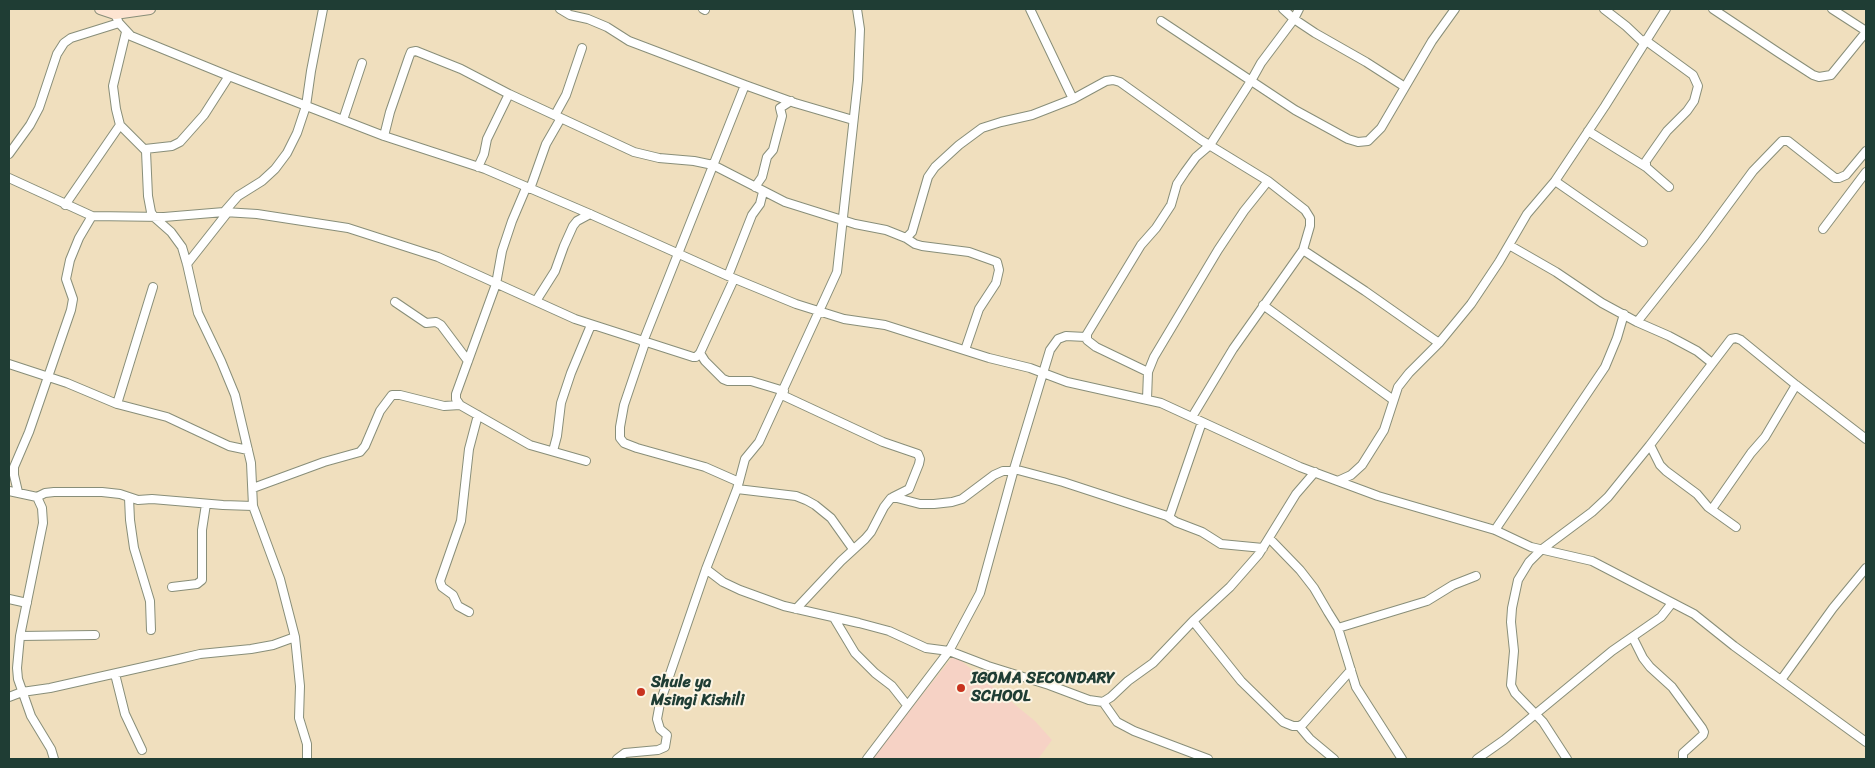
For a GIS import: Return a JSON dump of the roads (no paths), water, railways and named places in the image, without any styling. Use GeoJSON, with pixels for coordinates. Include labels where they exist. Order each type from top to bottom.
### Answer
{"type":"FeatureCollection","features":[{"type":"Feature","properties":{"kind":"main road"},"geometry":{"type":"LineString","coordinates":[[100,9],[117,18],[150,9]]}},
{"type":"Feature","properties":{"kind":"street"},"geometry":{"type":"LineString","coordinates":[[187,264],[238,196],[262,181],[275,169],[287,153],[297,134],[306,106],[323,9]]}},
{"type":"Feature","properties":{"kind":"street"},"geometry":{"type":"LineString","coordinates":[[560,9],[570,15],[588,19],[608,28],[629,41],[745,85],[791,102],[853,120]]}},
{"type":"Feature","properties":{"kind":"street"},"geometry":{"type":"LineString","coordinates":[[617,759],[625,753],[658,750],[665,747],[667,735],[660,729],[658,713],[706,568],[738,485],[745,459],[759,442],[837,272],[858,80],[860,29],[857,9]]}},
{"type":"Feature","properties":{"kind":"street"},"geometry":{"type":"LineString","coordinates":[[1030,9],[1073,99]]}},
{"type":"Feature","properties":{"kind":"street"},"geometry":{"type":"LineString","coordinates":[[1283,9],[1294,19],[1405,87]]}},
{"type":"Feature","properties":{"kind":"street"},"geometry":{"type":"LineString","coordinates":[[1086,337],[1140,244],[1156,228],[1171,205],[1177,184],[1196,157],[1210,145],[1261,63],[1300,9]]}},
{"type":"Feature","properties":{"kind":"street"},"geometry":{"type":"LineString","coordinates":[[1604,9],[1644,42],[1693,75],[1698,86],[1694,101],[1659,141],[1649,155],[1646,167]]}},
{"type":"Feature","properties":{"kind":"street"},"geometry":{"type":"LineString","coordinates":[[1340,480],[1358,471],[1378,443],[1398,387],[1439,343],[1471,304],[1527,214],[1555,181],[1666,9]]}},
{"type":"Feature","properties":{"kind":"street"},"geometry":{"type":"LineString","coordinates":[[1712,9],[1792,62],[1819,77],[1831,75],[1866,32],[1832,9]]}},
{"type":"Feature","properties":{"kind":"street"},"geometry":{"type":"LineString","coordinates":[[1160,21],[1296,110],[1348,139],[1368,142],[1381,128],[1451,10]]}},
{"type":"Feature","properties":{"kind":"street"},"geometry":{"type":"LineString","coordinates":[[9,154],[30,125],[62,45],[71,38],[117,18],[131,36],[384,136],[478,167],[590,214],[731,278],[819,312],[844,319],[885,325],[1030,368],[1067,382],[1161,403],[1314,472],[1340,480],[1392,501],[1495,530],[1531,547],[1592,562],[1694,614],[1866,742]]}},
{"type":"Feature","properties":{"kind":"street"},"geometry":{"type":"LineString","coordinates":[[126,32],[113,86],[113,96],[120,124],[145,148],[148,201],[151,212],[154,217],[166,226],[182,247],[198,313],[235,395],[248,450],[253,488],[253,506],[280,580],[295,638],[300,686],[298,718],[312,759]]}},
{"type":"Feature","properties":{"kind":"street"},"geometry":{"type":"LineString","coordinates":[[582,48],[558,116],[512,221],[502,251],[496,284],[456,394],[456,399],[460,405],[530,445],[586,461]]}},
{"type":"Feature","properties":{"kind":"street"},"geometry":{"type":"LineString","coordinates":[[384,136],[400,81],[411,52],[420,52],[461,69],[509,94],[634,152],[659,158],[694,161],[713,165],[785,202],[855,224],[886,230],[906,238],[914,244],[969,252],[997,262],[999,270],[996,283],[979,309],[965,350]]}},
{"type":"Feature","properties":{"kind":"street"},"geometry":{"type":"LineString","coordinates":[[343,120],[362,63]]}},
{"type":"Feature","properties":{"kind":"street"},"geometry":{"type":"LineString","coordinates":[[145,148],[172,146],[180,142],[204,115],[229,76]]}},
{"type":"Feature","properties":{"kind":"street"},"geometry":{"type":"LineString","coordinates":[[906,238],[912,232],[928,177],[935,167],[959,144],[982,128],[1032,115],[1073,99],[1106,81],[1120,82],[1210,145],[1268,181],[1305,210],[1310,218],[1310,226],[1302,250],[1233,349],[1192,417]]}},
{"type":"Feature","properties":{"kind":"street"},"geometry":{"type":"LineString","coordinates":[[745,85],[644,342],[624,405],[620,438],[624,443],[636,448],[705,467],[738,485],[796,496],[806,500],[831,518],[853,549]]}},
{"type":"Feature","properties":{"kind":"street"},"geometry":{"type":"LineString","coordinates":[[478,167],[484,154],[486,139],[509,94]]}},
{"type":"Feature","properties":{"kind":"street"},"geometry":{"type":"LineString","coordinates":[[755,187],[762,177],[767,158],[773,150],[782,116],[780,108],[791,102]]}},
{"type":"Feature","properties":{"kind":"street"},"geometry":{"type":"LineString","coordinates":[[65,204],[120,124]]}},
{"type":"Feature","properties":{"kind":"street"},"geometry":{"type":"LineString","coordinates":[[1588,131],[1646,167],[1669,187]]}},
{"type":"Feature","properties":{"kind":"street"},"geometry":{"type":"LineString","coordinates":[[1637,322],[1702,240],[1752,171],[1782,141],[1788,141],[1835,178],[1846,175],[1866,151]]}},
{"type":"Feature","properties":{"kind":"street"},"geometry":{"type":"LineString","coordinates":[[1822,229],[1866,172]]}},
{"type":"Feature","properties":{"kind":"street"},"geometry":{"type":"LineString","coordinates":[[9,178],[92,216],[154,217],[226,212],[257,214],[348,228],[438,257],[574,319],[693,357],[700,353],[731,278],[752,215],[760,204],[763,192]]}},
{"type":"Feature","properties":{"kind":"street"},"geometry":{"type":"LineString","coordinates":[[1147,400],[1148,372],[1162,344],[1218,250],[1268,181]]}},
{"type":"Feature","properties":{"kind":"street"},"geometry":{"type":"LineString","coordinates":[[1555,181],[1643,242]]}},
{"type":"Feature","properties":{"kind":"street"},"geometry":{"type":"LineString","coordinates":[[536,301],[555,271],[573,226],[577,221],[590,214]]}},
{"type":"Feature","properties":{"kind":"street"},"geometry":{"type":"LineString","coordinates":[[18,492],[14,467],[27,437],[73,299],[66,279],[70,260],[79,238],[92,216]]}},
{"type":"Feature","properties":{"kind":"street"},"geometry":{"type":"LineString","coordinates":[[841,238],[855,224]]}},
{"type":"Feature","properties":{"kind":"street"},"geometry":{"type":"LineString","coordinates":[[1509,245],[1556,272],[1602,303],[1697,351],[1712,363]]}},
{"type":"Feature","properties":{"kind":"street"},"geometry":{"type":"LineString","coordinates":[[1302,250],[1439,343]]}},
{"type":"Feature","properties":{"kind":"street"},"geometry":{"type":"LineString","coordinates":[[117,404],[153,286]]}},
{"type":"Feature","properties":{"kind":"street"},"geometry":{"type":"LineString","coordinates":[[395,302],[426,324],[436,322],[441,325],[468,361]]}},
{"type":"Feature","properties":{"kind":"street"},"geometry":{"type":"LineString","coordinates":[[1263,305],[1392,400]]}},
{"type":"Feature","properties":{"kind":"street"},"geometry":{"type":"LineString","coordinates":[[1495,530],[1605,367],[1617,338],[1624,314]]}},
{"type":"Feature","properties":{"kind":"street"},"geometry":{"type":"LineString","coordinates":[[553,451],[557,436],[560,403],[591,325]]}},
{"type":"Feature","properties":{"kind":"street"},"geometry":{"type":"LineString","coordinates":[[867,759],[949,651],[980,593],[1013,470],[1050,350],[1056,341],[1066,336],[1086,337]]}},
{"type":"Feature","properties":{"kind":"street"},"geometry":{"type":"LineString","coordinates":[[1086,337],[1096,347],[1148,372]]}},
{"type":"Feature","properties":{"kind":"street"},"geometry":{"type":"LineString","coordinates":[[1568,759],[1553,736],[1515,693],[1512,685],[1514,651],[1511,622],[1518,580],[1529,562],[1541,550],[1592,512],[1608,497],[1730,339],[1736,338],[1741,340],[1796,386],[1866,439]]}},
{"type":"Feature","properties":{"kind":"street"},"geometry":{"type":"LineString","coordinates":[[700,353],[705,361],[728,381],[751,381],[783,393],[883,442],[918,454],[920,464],[909,489],[893,497],[884,507],[871,532],[796,609]]}},
{"type":"Feature","properties":{"kind":"street"},"geometry":{"type":"LineString","coordinates":[[9,364],[117,404],[167,417],[234,448],[248,450]]}},
{"type":"Feature","properties":{"kind":"street"},"geometry":{"type":"LineString","coordinates":[[1712,509],[1751,453],[1766,437],[1796,386]]}},
{"type":"Feature","properties":{"kind":"street"},"geometry":{"type":"LineString","coordinates":[[253,488],[324,462],[360,452],[365,446],[384,404],[392,395],[400,394],[444,406],[460,405]]}},
{"type":"Feature","properties":{"kind":"street"},"geometry":{"type":"LineString","coordinates":[[469,612],[458,606],[453,594],[442,587],[440,581],[461,521],[469,449],[478,415]]}},
{"type":"Feature","properties":{"kind":"street"},"geometry":{"type":"LineString","coordinates":[[1167,516],[1170,515],[1202,422]]}},
{"type":"Feature","properties":{"kind":"street"},"geometry":{"type":"LineString","coordinates":[[1650,445],[1666,471],[1736,527]]}},
{"type":"Feature","properties":{"kind":"street"},"geometry":{"type":"LineString","coordinates":[[893,497],[920,504],[952,502],[962,498],[994,475],[1003,471],[1013,470],[1063,482],[1167,516],[1176,522],[1202,532],[1221,544],[1263,548]]}},
{"type":"Feature","properties":{"kind":"street"},"geometry":{"type":"LineString","coordinates":[[706,568],[723,582],[740,590],[796,609],[889,631],[933,650],[949,651],[1089,700],[1103,702],[1111,698],[1128,681],[1153,663],[1193,621],[1230,587],[1263,548],[1296,494],[1314,472]]}},
{"type":"Feature","properties":{"kind":"street"},"geometry":{"type":"LineString","coordinates":[[9,491],[37,497],[45,493],[54,492],[102,492],[120,494],[138,500],[152,498],[206,504],[253,506]]}},
{"type":"Feature","properties":{"kind":"street"},"geometry":{"type":"LineString","coordinates":[[37,497],[42,508],[43,523],[20,636],[17,668],[18,679],[31,716],[51,749],[54,759]]}},
{"type":"Feature","properties":{"kind":"street"},"geometry":{"type":"LineString","coordinates":[[129,498],[134,548],[146,581],[150,600],[151,630]]}},
{"type":"Feature","properties":{"kind":"street"},"geometry":{"type":"LineString","coordinates":[[172,587],[198,584],[202,580],[202,530],[206,504]]}},
{"type":"Feature","properties":{"kind":"street"},"geometry":{"type":"LineString","coordinates":[[1269,538],[1300,570],[1314,588],[1338,628],[1356,687],[1402,759]]}},
{"type":"Feature","properties":{"kind":"street"},"geometry":{"type":"LineString","coordinates":[[1781,680],[1833,608],[1866,568]]}},
{"type":"Feature","properties":{"kind":"street"},"geometry":{"type":"LineString","coordinates":[[1338,628],[1427,601],[1453,585],[1476,576]]}},
{"type":"Feature","properties":{"kind":"street"},"geometry":{"type":"LineString","coordinates":[[9,599],[27,603]]}},
{"type":"Feature","properties":{"kind":"street"},"geometry":{"type":"LineString","coordinates":[[1476,759],[1504,740],[1612,651],[1661,617],[1672,603]]}},
{"type":"Feature","properties":{"kind":"street"},"geometry":{"type":"LineString","coordinates":[[834,618],[855,653],[875,673],[892,686],[907,706]]}},
{"type":"Feature","properties":{"kind":"street"},"geometry":{"type":"LineString","coordinates":[[1193,621],[1241,681],[1283,722],[1292,726],[1300,726],[1351,670]]}},
{"type":"Feature","properties":{"kind":"street"},"geometry":{"type":"LineString","coordinates":[[20,636],[95,635]]}},
{"type":"Feature","properties":{"kind":"street"},"geometry":{"type":"LineString","coordinates":[[9,697],[22,692],[115,674],[200,654],[273,645],[295,638]]}},
{"type":"Feature","properties":{"kind":"street"},"geometry":{"type":"LineString","coordinates":[[1633,638],[1636,648],[1650,667],[1672,687],[1704,732],[1683,753],[1683,759]]}},
{"type":"Feature","properties":{"kind":"street"},"geometry":{"type":"LineString","coordinates":[[115,674],[125,714],[142,750]]}},
{"type":"Feature","properties":{"kind":"street"},"geometry":{"type":"LineString","coordinates":[[1103,702],[1117,722],[1134,731],[1208,759]]}},
{"type":"Feature","properties":{"kind":"street"},"geometry":{"type":"LineString","coordinates":[[1300,726],[1310,739],[1334,759]]}},
{"type":"Feature","properties":{"kind":"street"},"geometry":{"type":"LineString","coordinates":[[307,759],[308,751]]}},
{"type":"Feature","properties":{"kind":"place","name":"IGOMA SECONDARY SCHOOL"},"geometry":{"type":"Point","coordinates":[961,688]}},
{"type":"Feature","properties":{"kind":"place","name":"Shule ya Msingi Kishili"},"geometry":{"type":"Point","coordinates":[641,692]}}]}
